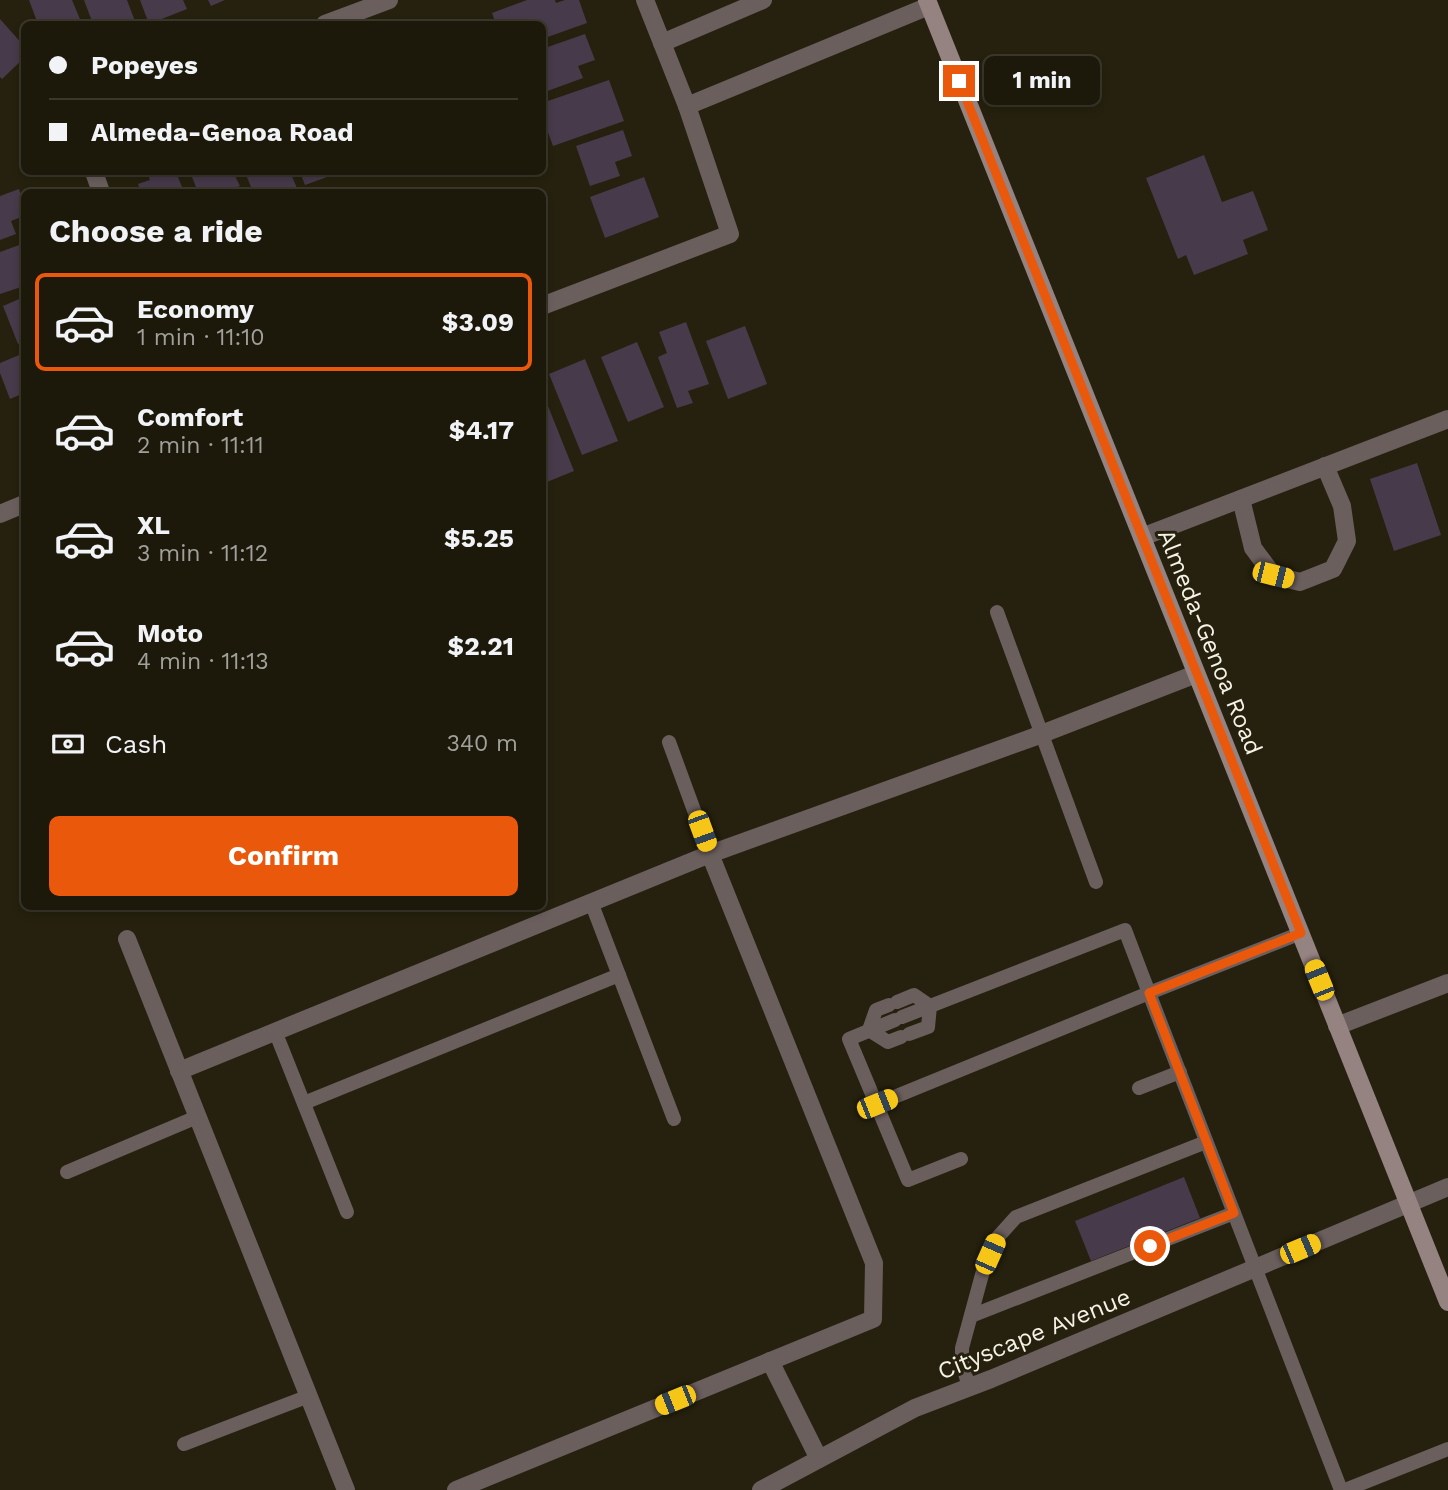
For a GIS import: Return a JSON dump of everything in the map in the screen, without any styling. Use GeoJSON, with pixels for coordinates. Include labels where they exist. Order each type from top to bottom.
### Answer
{"type":"FeatureCollection","features":[{"type":"Feature","properties":{"kind":"main road","name":"Almeda-Genoa Road"},"geometry":{"type":"LineString","coordinates":[[928,3],[1448,1302]]}},
{"type":"Feature","properties":{"kind":"street"},"geometry":{"type":"LineString","coordinates":[[333,21],[389,0]]}},
{"type":"Feature","properties":{"kind":"street"},"geometry":{"type":"LineString","coordinates":[[546,304],[730,234],[687,106],[645,0]]}},
{"type":"Feature","properties":{"kind":"street"},"geometry":{"type":"LineString","coordinates":[[662,43],[763,0]]}},
{"type":"Feature","properties":{"kind":"street"},"geometry":{"type":"LineString","coordinates":[[687,106],[928,3]]}},
{"type":"Feature","properties":{"kind":"street"},"geometry":{"type":"LineString","coordinates":[[1142,537],[1448,419]]}},
{"type":"Feature","properties":{"kind":"street"},"geometry":{"type":"LineString","coordinates":[[1241,499],[1253,548],[1273,575],[1300,582],[1333,569],[1347,541],[1342,506],[1325,466]]}},
{"type":"Feature","properties":{"kind":"street"},"geometry":{"type":"LineString","coordinates":[[0,514],[21,505]]}},
{"type":"Feature","properties":{"kind":"street"},"geometry":{"type":"LineString","coordinates":[[179,1070],[710,853],[1041,735],[1196,674]]}},
{"type":"Feature","properties":{"kind":"street"},"geometry":{"type":"LineString","coordinates":[[456,1490],[873,1320],[874,1263],[710,853]]}},
{"type":"Feature","properties":{"kind":"street"},"geometry":{"type":"LineString","coordinates":[[127,939],[346,1490]]}},
{"type":"Feature","properties":{"kind":"street"},"geometry":{"type":"LineString","coordinates":[[1337,1026],[1448,983]]}},
{"type":"Feature","properties":{"kind":"street","name":"Cityscape Avenue"},"geometry":{"type":"LineString","coordinates":[[761,1490],[915,1408],[969,1388],[1448,1187]]}},
{"type":"Feature","properties":{"kind":"street"},"geometry":{"type":"LineString","coordinates":[[770,1362],[819,1459]]}},
{"type":"Feature","properties":{"kind":"lane"},"geometry":{"type":"LineString","coordinates":[[997,611],[1096,882]]}},
{"type":"Feature","properties":{"kind":"lane"},"geometry":{"type":"LineString","coordinates":[[669,742],[710,853]]}},
{"type":"Feature","properties":{"kind":"lane"},"geometry":{"type":"LineString","coordinates":[[591,902],[674,1119]]}},
{"type":"Feature","properties":{"kind":"lane"},"geometry":{"type":"LineString","coordinates":[[961,1159],[908,1180],[849,1039],[1125,930],[1254,1268],[1343,1490],[1448,1448]]}},
{"type":"Feature","properties":{"kind":"lane"},"geometry":{"type":"LineString","coordinates":[[877,1104],[1301,933]]}},
{"type":"Feature","properties":{"kind":"lane"},"geometry":{"type":"LineString","coordinates":[[304,1103],[619,975]]}},
{"type":"Feature","properties":{"kind":"lane"},"geometry":{"type":"LineString","coordinates":[[869,1030],[876,1010],[915,995],[930,1006]]}},
{"type":"Feature","properties":{"kind":"lane"},"geometry":{"type":"LineString","coordinates":[[869,1030],[888,1042],[928,1027],[930,1006]]}},
{"type":"Feature","properties":{"kind":"lane"},"geometry":{"type":"LineString","coordinates":[[275,1031],[347,1212]]}},
{"type":"Feature","properties":{"kind":"lane"},"geometry":{"type":"LineString","coordinates":[[1139,1088],[1180,1072]]}},
{"type":"Feature","properties":{"kind":"lane"},"geometry":{"type":"LineString","coordinates":[[67,1172],[197,1117]]}},
{"type":"Feature","properties":{"kind":"lane"},"geometry":{"type":"LineString","coordinates":[[969,1388],[962,1363],[962,1348],[983,1270],[998,1237],[1016,1217],[1206,1142]]}},
{"type":"Feature","properties":{"kind":"lane"},"geometry":{"type":"LineString","coordinates":[[971,1316],[1234,1213]]}},
{"type":"Feature","properties":{"kind":"lane"},"geometry":{"type":"LineString","coordinates":[[184,1444],[309,1396]]}},
{"type":"Feature","properties":{"kind":"building"},"geometry":{"type":"Polygon","coordinates":[[[29,0],[72,0],[81,21],[37,21],[29,0]]]}},
{"type":"Feature","properties":{"kind":"building"},"geometry":{"type":"Polygon","coordinates":[[[84,0],[127,0],[135,21],[92,21],[84,0]]]}},
{"type":"Feature","properties":{"kind":"building"},"geometry":{"type":"Polygon","coordinates":[[[140,0],[183,0],[187,9],[157,21],[148,21],[140,0]]]}},
{"type":"Feature","properties":{"kind":"building"},"geometry":{"type":"Polygon","coordinates":[[[208,0],[225,0],[211,6],[208,0]]]}},
{"type":"Feature","properties":{"kind":"building"},"geometry":{"type":"Polygon","coordinates":[[[527,0],[555,0],[556,3],[579,0],[587,23],[546,38],[546,21],[495,21],[492,13],[527,0]]]}},
{"type":"Feature","properties":{"kind":"building"},"geometry":{"type":"Polygon","coordinates":[[[0,19],[21,43],[21,61],[2,79],[0,19]]]}},
{"type":"Feature","properties":{"kind":"building"},"geometry":{"type":"Polygon","coordinates":[[[585,34],[595,60],[578,66],[583,78],[546,92],[546,48],[585,34]]]}},
{"type":"Feature","properties":{"kind":"building"},"geometry":{"type":"Polygon","coordinates":[[[609,80],[624,121],[553,146],[546,127],[546,102],[609,80]]]}},
{"type":"Feature","properties":{"kind":"building"},"geometry":{"type":"Polygon","coordinates":[[[623,130],[632,156],[615,162],[620,176],[590,186],[576,146],[623,130]]]}},
{"type":"Feature","properties":{"kind":"building"},"geometry":{"type":"Polygon","coordinates":[[[1204,155],[1222,202],[1253,191],[1268,230],[1243,240],[1248,254],[1194,275],[1186,255],[1178,259],[1146,178],[1204,155]]]}},
{"type":"Feature","properties":{"kind":"building"},"geometry":{"type":"Polygon","coordinates":[[[148,175],[177,175],[183,189],[140,189],[138,184],[150,180],[148,175]]]}},
{"type":"Feature","properties":{"kind":"building"},"geometry":{"type":"Polygon","coordinates":[[[191,175],[234,175],[240,186],[232,189],[197,189],[191,175]]]}},
{"type":"Feature","properties":{"kind":"building"},"geometry":{"type":"Polygon","coordinates":[[[246,175],[291,175],[297,188],[294,189],[252,189],[246,175]]]}},
{"type":"Feature","properties":{"kind":"building"},"geometry":{"type":"Polygon","coordinates":[[[301,175],[333,175],[305,185],[301,175]]]}},
{"type":"Feature","properties":{"kind":"building"},"geometry":{"type":"Polygon","coordinates":[[[644,177],[659,217],[605,238],[590,197],[644,177]]]}},
{"type":"Feature","properties":{"kind":"building"},"geometry":{"type":"Polygon","coordinates":[[[19,189],[21,195],[21,217],[11,221],[16,234],[0,240],[0,196],[19,189]]]}},
{"type":"Feature","properties":{"kind":"building"},"geometry":{"type":"Polygon","coordinates":[[[21,244],[21,287],[0,294],[0,252],[21,244]]]}},
{"type":"Feature","properties":{"kind":"building"},"geometry":{"type":"Polygon","coordinates":[[[21,298],[21,342],[18,344],[3,306],[21,298]]]}},
{"type":"Feature","properties":{"kind":"building"},"geometry":{"type":"Polygon","coordinates":[[[686,322],[709,384],[688,391],[693,403],[677,408],[658,357],[667,353],[659,332],[686,322]]]}},
{"type":"Feature","properties":{"kind":"building"},"geometry":{"type":"Polygon","coordinates":[[[745,326],[767,384],[728,399],[706,341],[745,326]]]}},
{"type":"Feature","properties":{"kind":"building"},"geometry":{"type":"Polygon","coordinates":[[[637,342],[664,407],[628,422],[601,357],[637,342]]]}},
{"type":"Feature","properties":{"kind":"building"},"geometry":{"type":"Polygon","coordinates":[[[21,354],[21,394],[10,399],[0,373],[0,363],[21,354]]]}},
{"type":"Feature","properties":{"kind":"building"},"geometry":{"type":"Polygon","coordinates":[[[585,359],[618,441],[582,455],[549,374],[585,359]]]}},
{"type":"Feature","properties":{"kind":"building"},"geometry":{"type":"Polygon","coordinates":[[[546,401],[574,471],[546,482],[546,401]]]}},
{"type":"Feature","properties":{"kind":"building"},"geometry":{"type":"Polygon","coordinates":[[[1417,463],[1441,535],[1394,551],[1370,479],[1417,463]]]}},
{"type":"Feature","properties":{"kind":"building"},"geometry":{"type":"Polygon","coordinates":[[[1184,1177],[1200,1218],[1091,1261],[1075,1221],[1184,1177]]]}},
{"type":"Feature","properties":{"kind":"route"},"geometry":{"type":"LineString","coordinates":[[959,81],[1301,933],[1149,993],[1234,1213],[1150,1246]]}}]}
